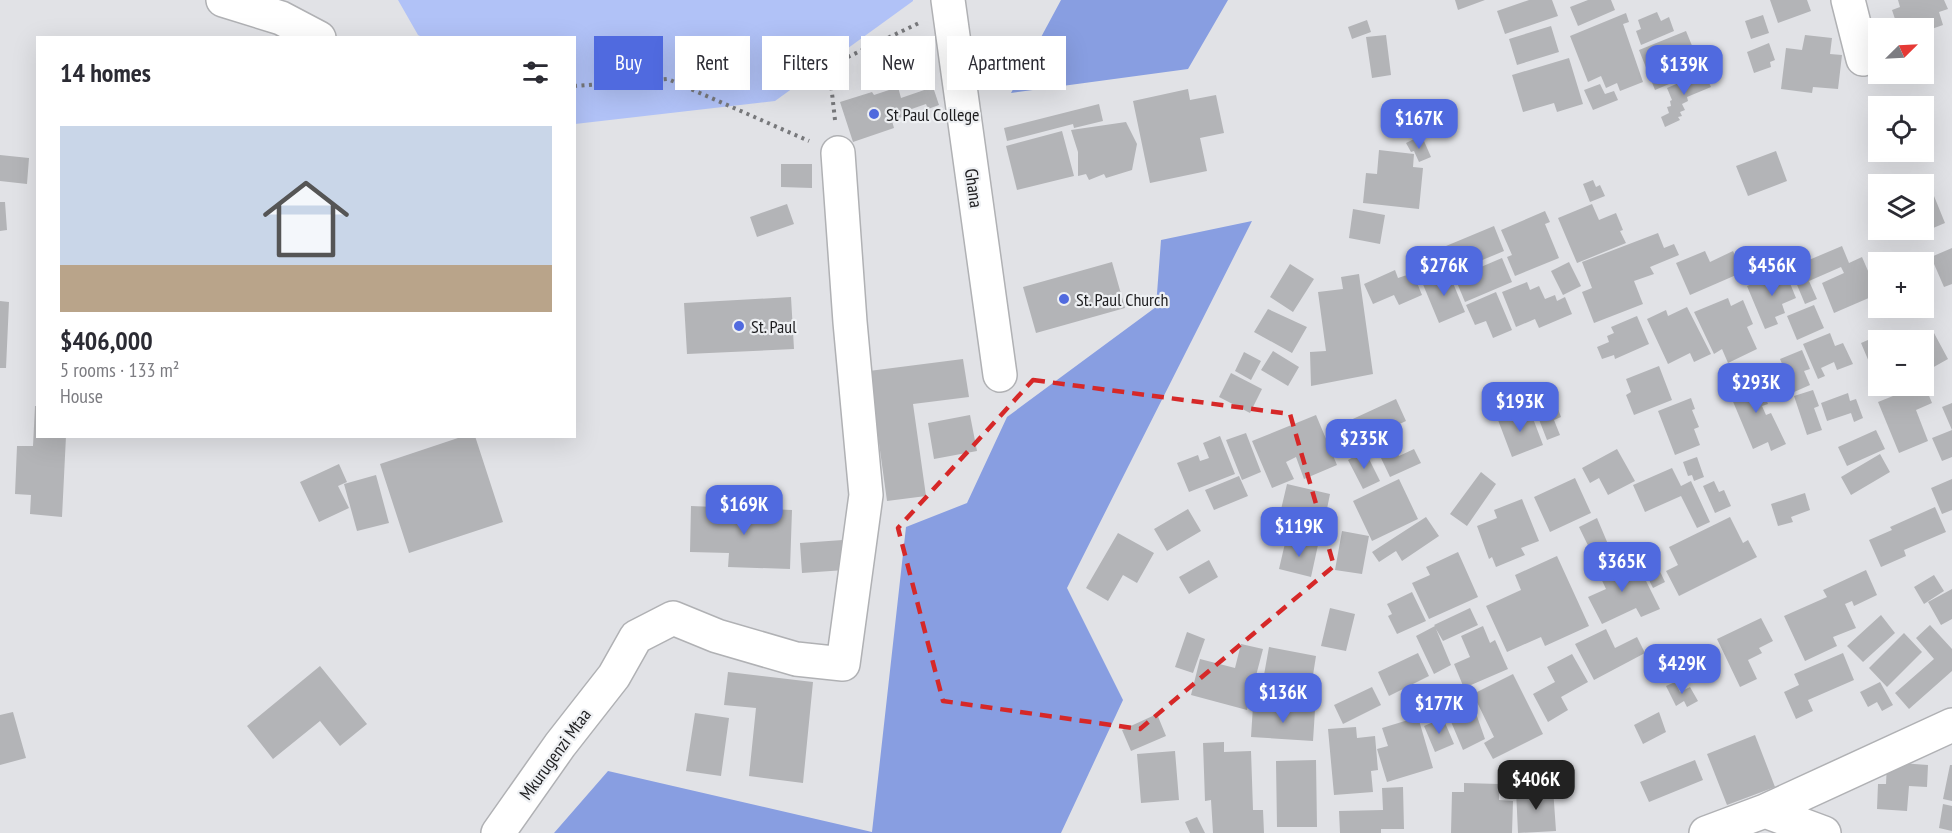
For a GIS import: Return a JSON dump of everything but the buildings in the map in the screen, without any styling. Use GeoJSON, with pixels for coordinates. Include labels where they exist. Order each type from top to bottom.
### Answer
{"type":"FeatureCollection","features":[{"type":"Feature","properties":{"kind":"street"},"geometry":{"type":"LineString","coordinates":[[223,0],[281,18],[315,36]]}},
{"type":"Feature","properties":{"kind":"street"},"geometry":{"type":"LineString","coordinates":[[1848,0],[1863,59]]}},
{"type":"Feature","properties":{"kind":"street","name":"Ghana"},"geometry":{"type":"LineString","coordinates":[[949,5],[1000,375]]}},
{"type":"Feature","properties":{"kind":"street","name":"Mkurugenzi Mtaa"},"geometry":{"type":"LineString","coordinates":[[498,833],[560,745],[614,676],[636,637],[673,618],[717,636],[796,659],[843,664],[866,495],[850,322],[838,153]]}},
{"type":"Feature","properties":{"kind":"street"},"geometry":{"type":"LineString","coordinates":[[1706,833],[1765,811],[1952,725]]}},
{"type":"Feature","properties":{"kind":"street"},"geometry":{"type":"LineString","coordinates":[[1765,811],[1824,833]]}},
{"type":"Feature","properties":{"kind":"path"},"geometry":{"type":"LineString","coordinates":[[576,86],[668,78],[838,153],[829,66],[949,5]]}},
{"type":"Feature","properties":{"kind":"highlighted area"},"geometry":{"type":"Polygon","coordinates":[[[1033,380],[1290,414],[1334,566],[1140,729],[943,701],[898,528],[1033,380]]]}},
{"type":"Feature","properties":{"kind":"shaded area"},"geometry":{"type":"Polygon","coordinates":[[[398,0],[913,0],[865,36],[861,36],[861,39],[849,47],[849,36],[762,36],[762,90],[790,90],[775,101],[576,124],[576,36],[420,36],[398,0]]]}},
{"type":"Feature","properties":{"kind":"shaded area"},"geometry":{"type":"Polygon","coordinates":[[[1061,0],[1228,0],[1188,69],[1066,86],[1066,36],[1042,36],[1061,0]]]}},
{"type":"Feature","properties":{"kind":"shaded area"},"geometry":{"type":"Polygon","coordinates":[[[1013,90],[1033,90],[1011,93],[1013,90]]]}},
{"type":"Feature","properties":{"kind":"shaded area"},"geometry":{"type":"Polygon","coordinates":[[[1252,221],[1067,588],[1123,700],[1061,833],[554,833],[608,771],[872,832],[906,527],[967,503],[1007,417],[1156,307],[1161,240],[1252,221]]]}},
{"type":"Feature","properties":{"kind":"place","name":"St Paul College"},"geometry":{"type":"Point","coordinates":[874,114]}},
{"type":"Feature","properties":{"kind":"place","name":"St. Paul Church"},"geometry":{"type":"Point","coordinates":[1064,299]}},
{"type":"Feature","properties":{"kind":"place","name":"St. Paul"},"geometry":{"type":"Point","coordinates":[739,326]}}]}
